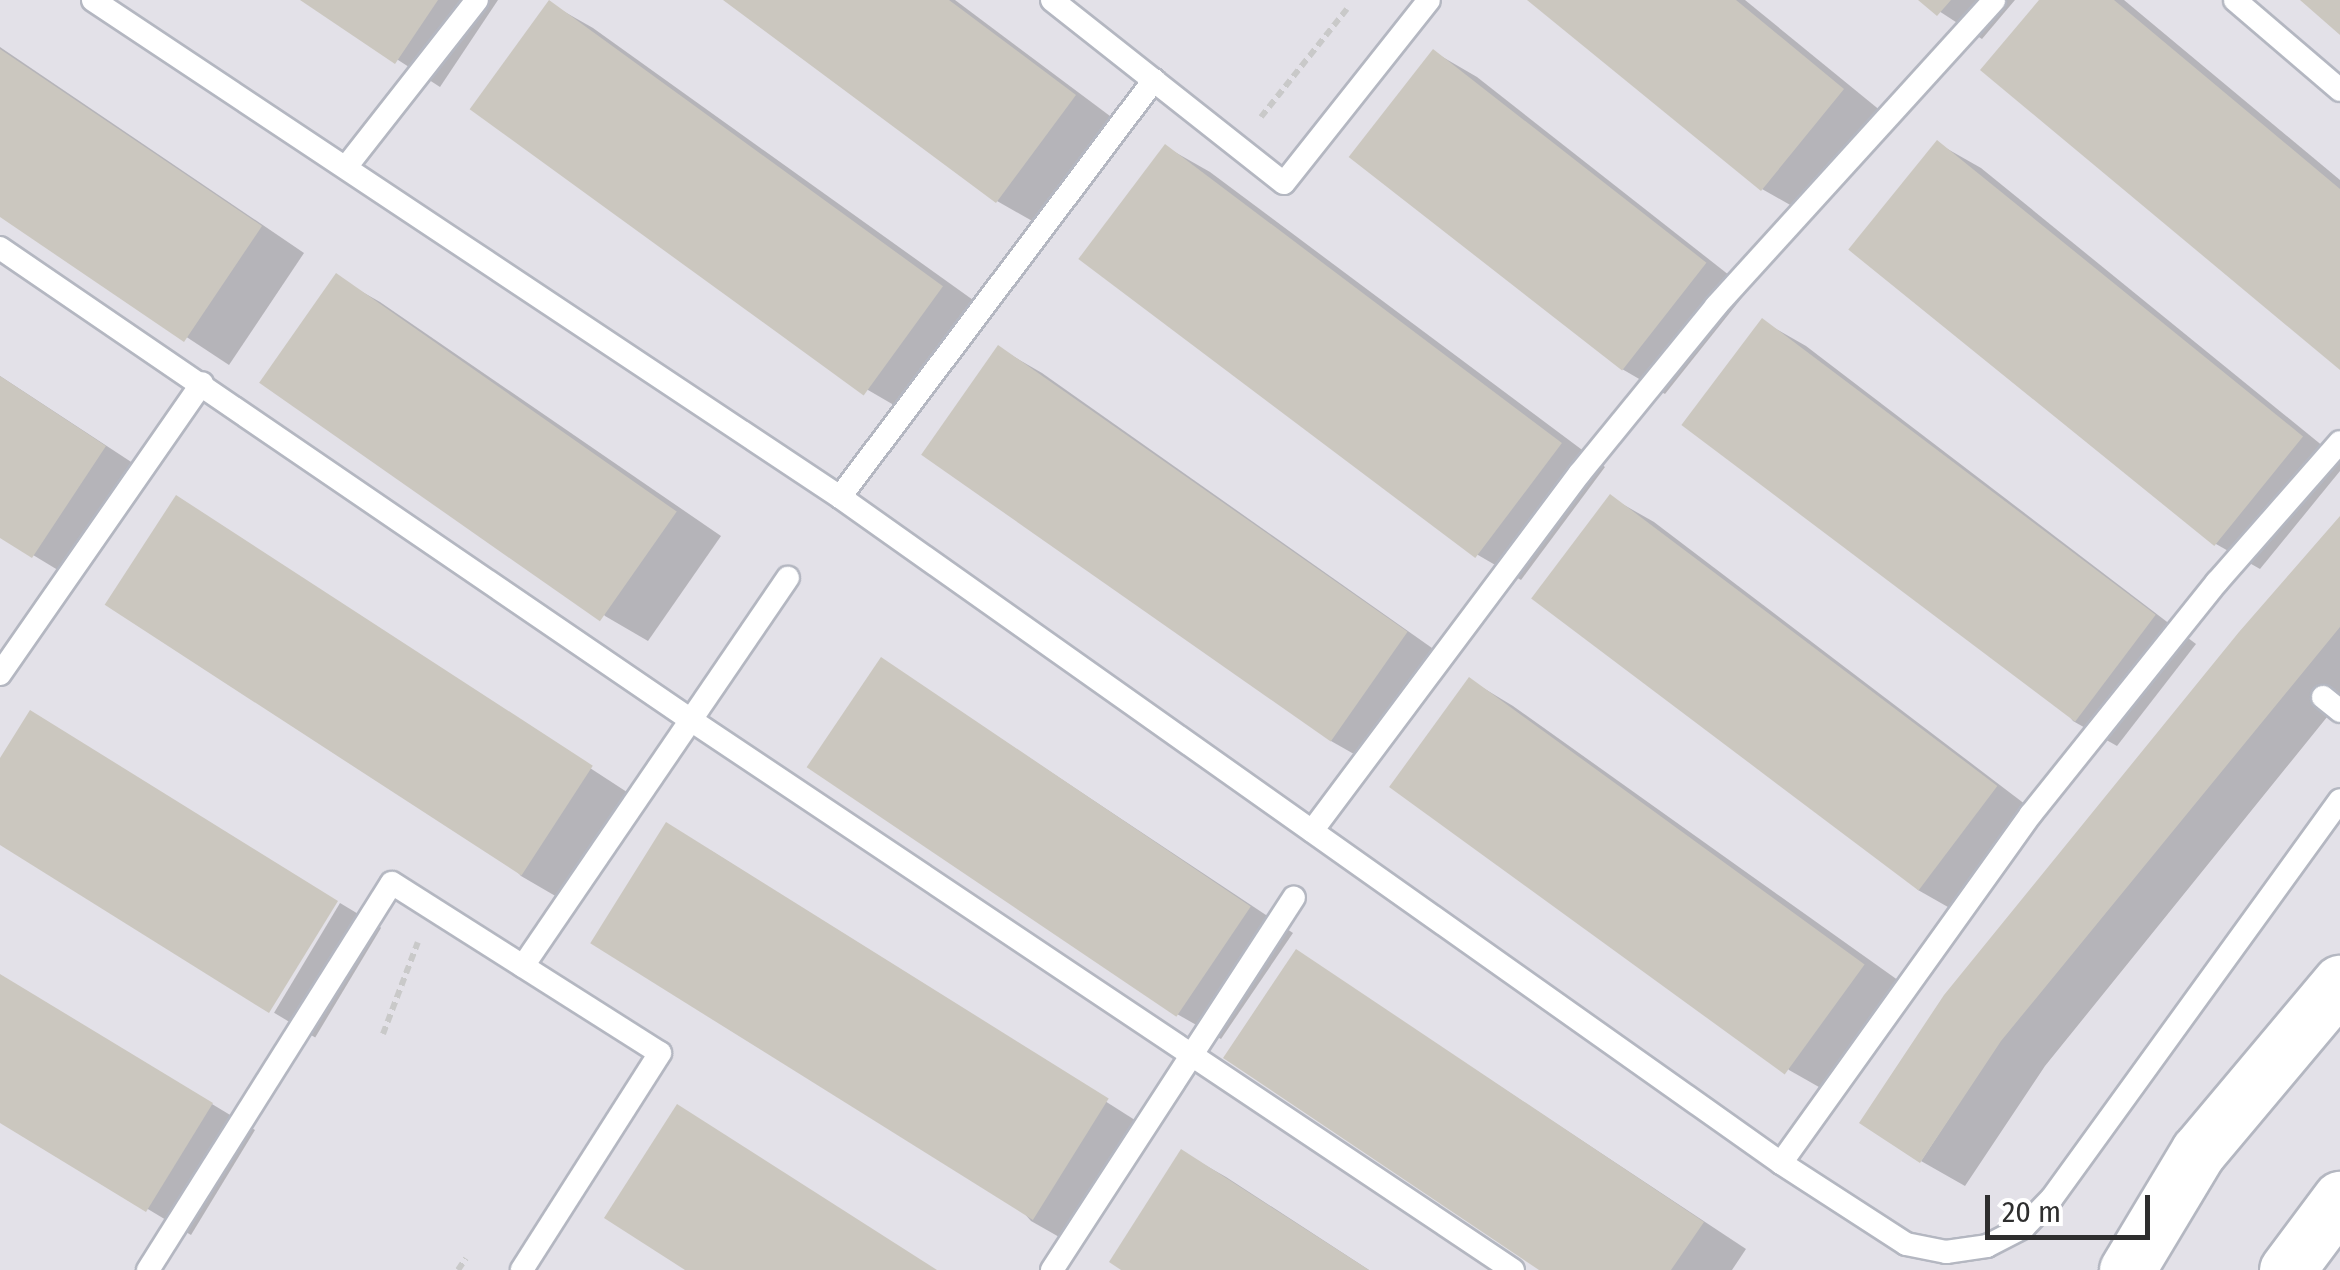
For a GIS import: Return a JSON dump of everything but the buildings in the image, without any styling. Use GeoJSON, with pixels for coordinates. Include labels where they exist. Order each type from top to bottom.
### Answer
{"type":"FeatureCollection","features":[{"type":"Feature","properties":{"kind":"street"},"geometry":{"type":"LineString","coordinates":[[2127,1270],[2198,1152],[2340,983]]}},
{"type":"Feature","properties":{"kind":"street"},"geometry":{"type":"LineString","coordinates":[[2287,1270],[2340,1199]]}},
{"type":"Feature","properties":{"kind":"lane"},"geometry":{"type":"LineString","coordinates":[[93,0],[840,496],[1780,1163],[1906,1244],[1946,1252],[1987,1246],[2024,1227],[2052,1198],[2340,800]]}},
{"type":"Feature","properties":{"kind":"lane"},"geometry":{"type":"LineString","coordinates":[[346,167],[478,0]]}},
{"type":"Feature","properties":{"kind":"lane"},"geometry":{"type":"LineString","coordinates":[[1052,0],[1284,184],[1429,0]]}},
{"type":"Feature","properties":{"kind":"lane"},"geometry":{"type":"LineString","coordinates":[[1312,832],[1580,473],[1703,321],[1994,0]]}},
{"type":"Feature","properties":{"kind":"lane"},"geometry":{"type":"LineString","coordinates":[[2235,0],[2340,90]]}},
{"type":"Feature","properties":{"kind":"lane"},"geometry":{"type":"LineString","coordinates":[[840,496],[1154,80]]}},
{"type":"Feature","properties":{"kind":"lane"},"geometry":{"type":"LineString","coordinates":[[0,248],[691,720],[1512,1270]]}},
{"type":"Feature","properties":{"kind":"lane"},"geometry":{"type":"LineString","coordinates":[[0,674],[202,383]]}},
{"type":"Feature","properties":{"kind":"lane"},"geometry":{"type":"LineString","coordinates":[[1780,1163],[2031,814],[2217,582],[2340,442]]}},
{"type":"Feature","properties":{"kind":"lane"},"geometry":{"type":"LineString","coordinates":[[523,966],[788,578]]}},
{"type":"Feature","properties":{"kind":"lane"},"geometry":{"type":"LineString","coordinates":[[148,1270],[392,884],[660,1053],[522,1270]]}},
{"type":"Feature","properties":{"kind":"lane"},"geometry":{"type":"LineString","coordinates":[[1052,1270],[1193,1059],[1294,898]]}},
{"type":"Feature","properties":{"kind":"path"},"geometry":{"type":"LineString","coordinates":[[1237,146],[1347,9]]}},
{"type":"Feature","properties":{"kind":"path"},"geometry":{"type":"LineString","coordinates":[[383,1034],[431,908]]}},
{"type":"Feature","properties":{"kind":"path"},"geometry":{"type":"LineString","coordinates":[[458,1270],[466,1258]]}},
{"type":"Feature","properties":{"kind":"shaded area"},"geometry":{"type":"Polygon","coordinates":[[[0,0],[2340,0],[2340,1270],[0,1270],[0,0]]]}}]}
